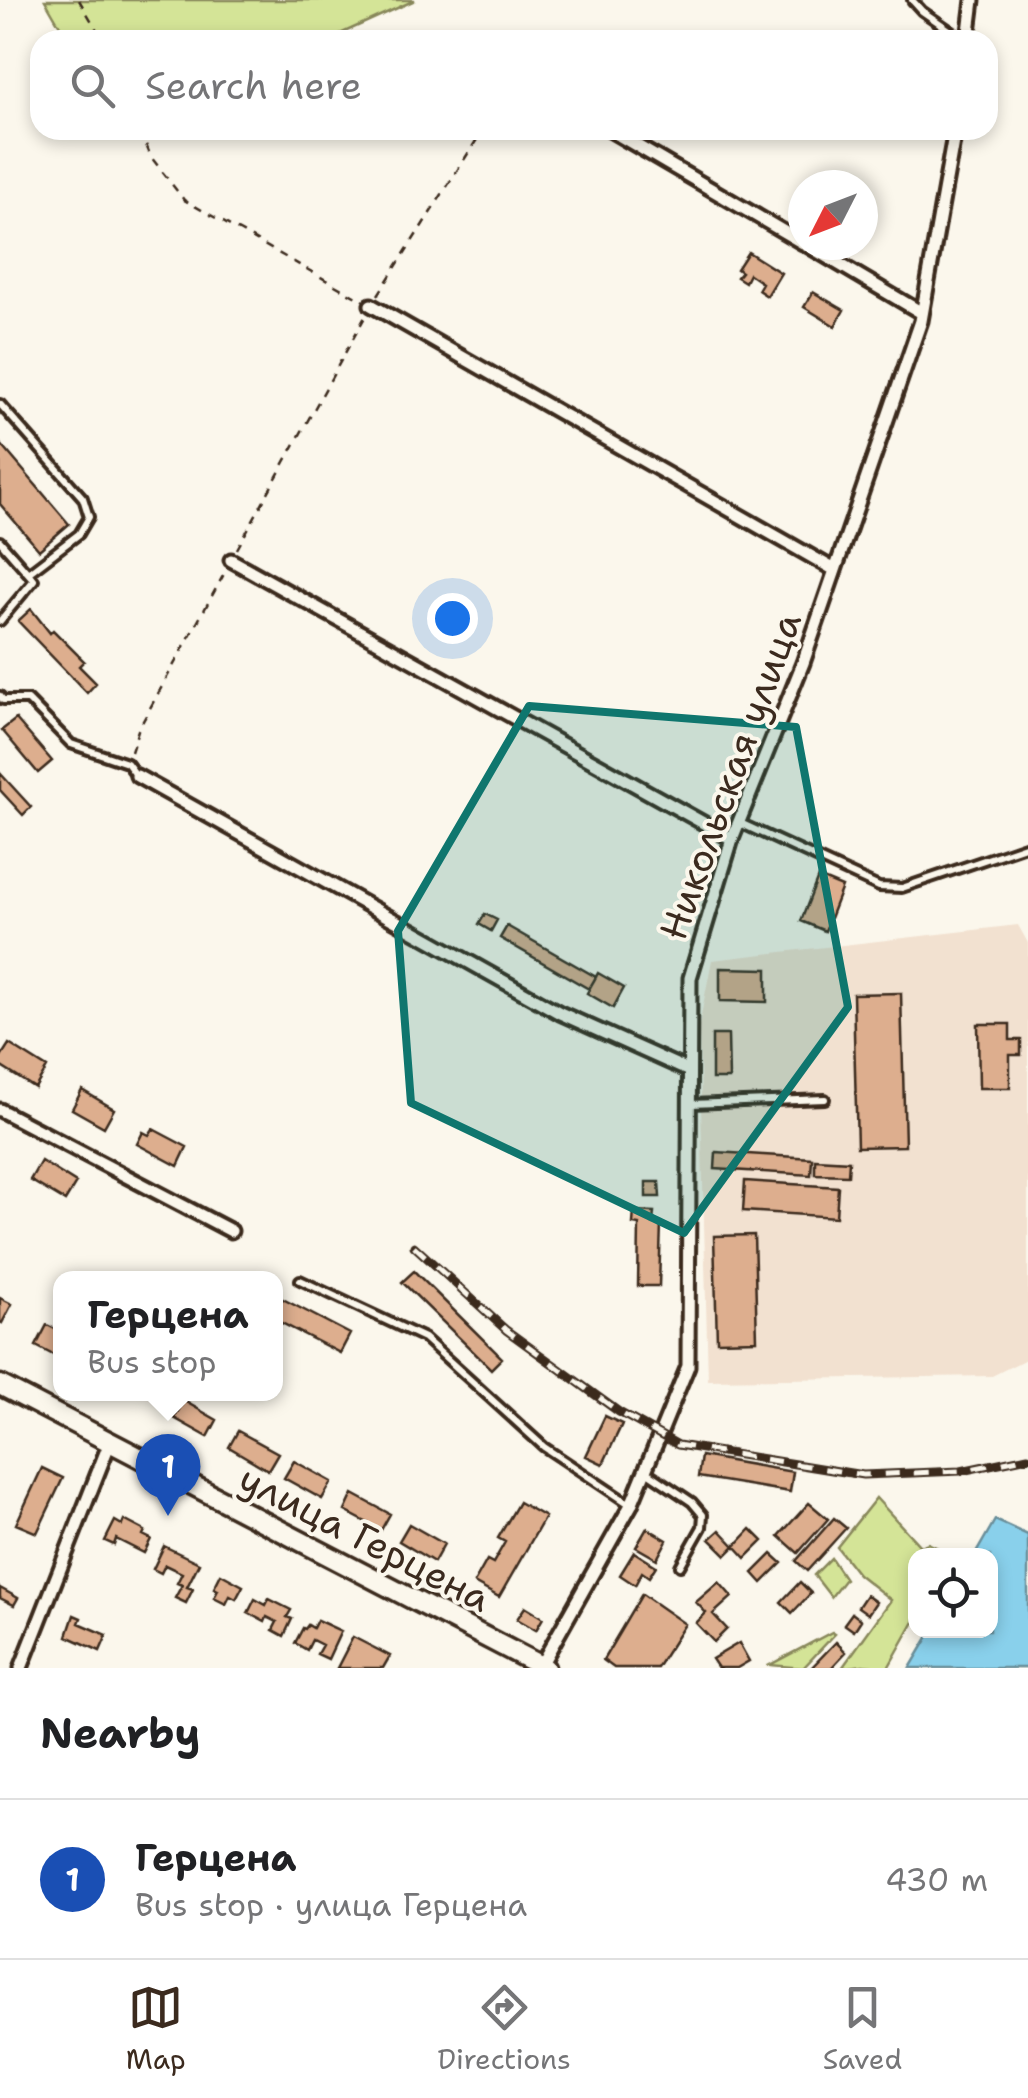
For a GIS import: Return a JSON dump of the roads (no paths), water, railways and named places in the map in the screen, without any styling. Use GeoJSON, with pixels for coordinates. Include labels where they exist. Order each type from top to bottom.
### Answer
{"type":"FeatureCollection","features":[{"type":"Feature","properties":{"kind":"main road","name":"улица Герцена"},"geometry":{"type":"LineString","coordinates":[[0,1385],[542,1666]]}},
{"type":"Feature","properties":{"kind":"street"},"geometry":{"type":"LineString","coordinates":[[968,30],[974,0]]}},
{"type":"Feature","properties":{"kind":"street"},"geometry":{"type":"LineString","coordinates":[[627,140],[788,234]]}},
{"type":"Feature","properties":{"kind":"street","name":"Никольская улица"},"geometry":{"type":"LineString","coordinates":[[542,1666],[632,1505],[688,1366],[690,978],[732,839],[803,663],[922,312],[953,140]]}},
{"type":"Feature","properties":{"kind":"street"},"geometry":{"type":"LineString","coordinates":[[833,260],[922,312]]}},
{"type":"Feature","properties":{"kind":"street"},"geometry":{"type":"LineString","coordinates":[[372,305],[835,570]]}},
{"type":"Feature","properties":{"kind":"street"},"geometry":{"type":"LineString","coordinates":[[231,560],[732,839]]}},
{"type":"Feature","properties":{"kind":"street"},"geometry":{"type":"LineString","coordinates":[[137,776],[560,1013],[688,1070]]}},
{"type":"Feature","properties":{"kind":"street"},"geometry":{"type":"LineString","coordinates":[[0,1110],[231,1231]]}},
{"type":"Feature","properties":{"kind":"street"},"geometry":{"type":"LineString","coordinates":[[21,1668],[110,1442]]}},
{"type":"Feature","properties":{"kind":"lane"},"geometry":{"type":"LineString","coordinates":[[912,0],[951,30]]}},
{"type":"Feature","properties":{"kind":"lane"},"geometry":{"type":"LineString","coordinates":[[0,404],[84,498],[89,518],[79,534],[28,574]]}},
{"type":"Feature","properties":{"kind":"lane"},"geometry":{"type":"LineString","coordinates":[[0,541],[34,580],[0,621]]}},
{"type":"Feature","properties":{"kind":"lane"},"geometry":{"type":"LineString","coordinates":[[0,696],[4,700],[28,700],[72,744],[127,763],[137,776]]}},
{"type":"Feature","properties":{"kind":"lane"},"geometry":{"type":"LineString","coordinates":[[739,822],[879,886],[902,888],[1028,845]]}},
{"type":"Feature","properties":{"kind":"lane"},"geometry":{"type":"LineString","coordinates":[[688,1104],[825,1100]]}},
{"type":"Feature","properties":{"kind":"lane"},"geometry":{"type":"LineString","coordinates":[[300,1280],[424,1338],[544,1447],[632,1505]]}},
{"type":"Feature","properties":{"kind":"lane"},"geometry":{"type":"LineString","coordinates":[[646,1472],[692,1502],[702,1515],[702,1528],[680,1566]]}},
{"type":"Feature","properties":{"kind":"water"},"geometry":{"type":"Polygon","coordinates":[[[995,1520],[1028,1535],[1028,1668],[910,1668],[928,1638],[998,1638],[998,1548],[979,1548],[995,1520]]]}},
{"type":"Feature","properties":{"kind":"railway"},"geometry":{"type":"LineString","coordinates":[[414,1246],[506,1330],[619,1412],[678,1445],[863,1475],[961,1471],[1028,1457]]}},
{"type":"Feature","properties":{"kind":"place","name":"Герцена"},"geometry":{"type":"Point","coordinates":[168,1516]}}]}
